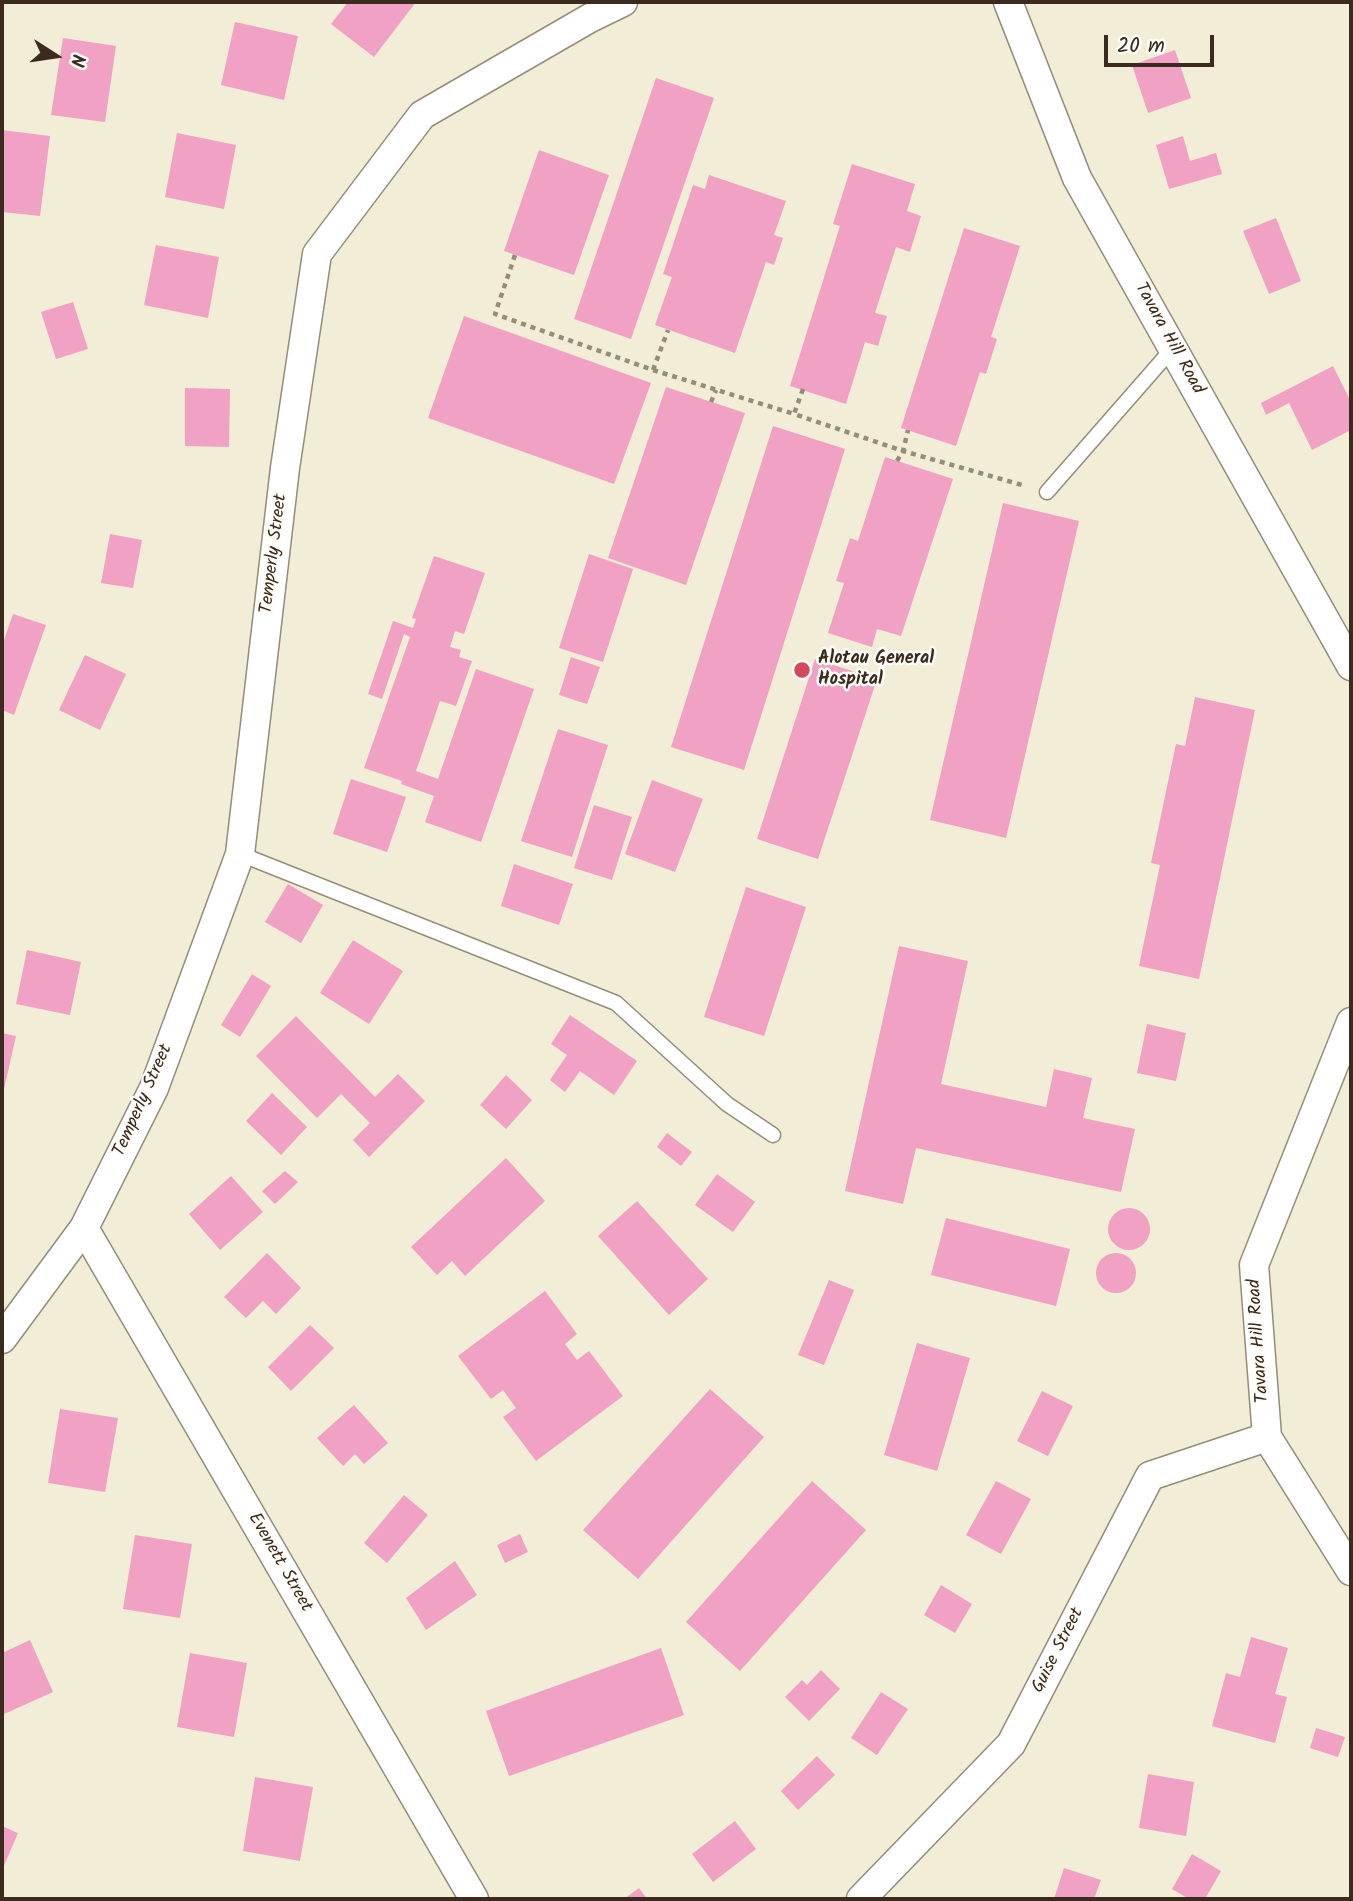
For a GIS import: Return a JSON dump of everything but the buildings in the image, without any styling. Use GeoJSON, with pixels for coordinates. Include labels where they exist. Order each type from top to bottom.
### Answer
{"type":"FeatureCollection","features":[{"type":"Feature","properties":{"kind":"street","name":"Tavara Hill Road"},"geometry":{"type":"LineString","coordinates":[[1008,2],[1077,178],[1351,666]]}},
{"type":"Feature","properties":{"kind":"street","name":"Temperly Street"},"geometry":{"type":"LineString","coordinates":[[2,1339],[84,1228],[154,1088],[240,855],[285,468],[317,254],[422,115],[611,4]]}},
{"type":"Feature","properties":{"kind":"street","name":"Tavara Hill Road"},"geometry":{"type":"LineString","coordinates":[[1351,1022],[1254,1265],[1267,1437],[1351,1571]]}},
{"type":"Feature","properties":{"kind":"street","name":"Evenett Street"},"geometry":{"type":"LineString","coordinates":[[84,1228],[474,1899]]}},
{"type":"Feature","properties":{"kind":"street","name":"Guise Street"},"geometry":{"type":"LineString","coordinates":[[861,1899],[1011,1744],[1150,1476],[1267,1437]]}},
{"type":"Feature","properties":{"kind":"lane"},"geometry":{"type":"LineString","coordinates":[[1046,492],[1172,348]]}},
{"type":"Feature","properties":{"kind":"lane"},"geometry":{"type":"LineString","coordinates":[[240,855],[616,1003],[727,1104],[773,1135]]}},
{"type":"Feature","properties":{"kind":"path"},"geometry":{"type":"LineString","coordinates":[[515,255],[495,314],[653,370],[903,450],[1046,492]]}},
{"type":"Feature","properties":{"kind":"path"},"geometry":{"type":"LineString","coordinates":[[653,370],[668,330]]}},
{"type":"Feature","properties":{"kind":"path"},"geometry":{"type":"LineString","coordinates":[[793,414],[803,389]]}},
{"type":"Feature","properties":{"kind":"path"},"geometry":{"type":"LineString","coordinates":[[711,402],[716,390]]}},
{"type":"Feature","properties":{"kind":"path"},"geometry":{"type":"LineString","coordinates":[[897,461],[908,430]]}},
{"type":"Feature","properties":{"kind":"place","name":"Alotau General Hospital"},"geometry":{"type":"Point","coordinates":[802,670]}}]}
